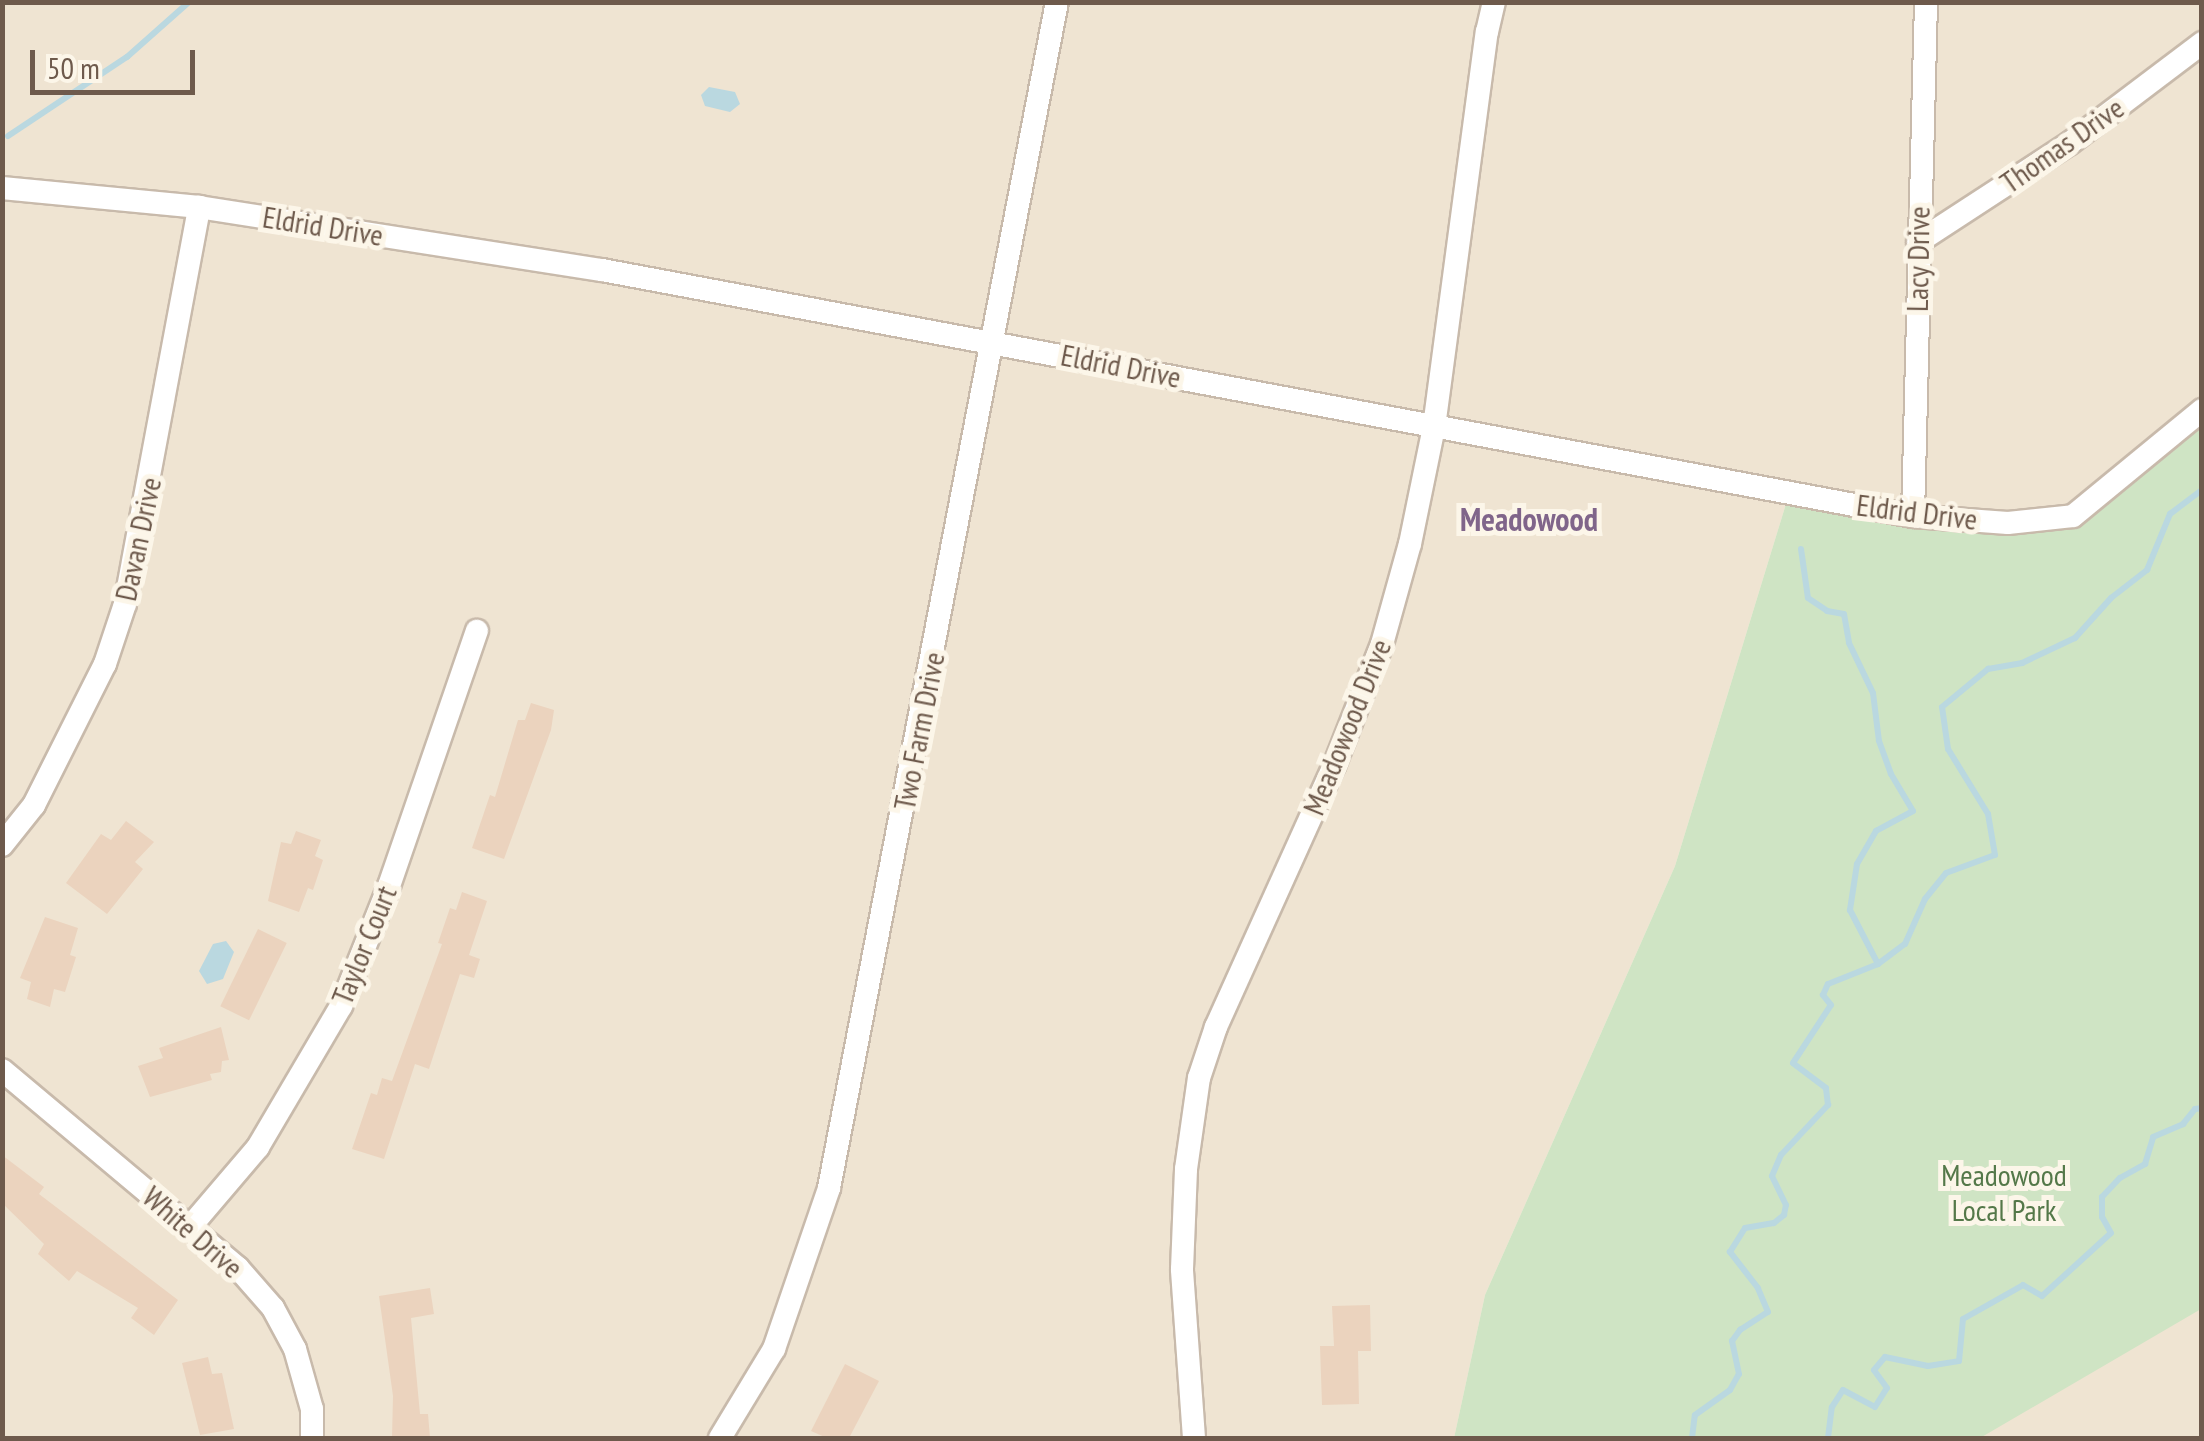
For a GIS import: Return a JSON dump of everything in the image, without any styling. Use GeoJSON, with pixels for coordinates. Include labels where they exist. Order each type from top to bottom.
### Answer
{"type":"FeatureCollection","features":[{"type":"Feature","properties":{"kind":"street","name":"Two Farm Drive"},"geometry":{"type":"LineString","coordinates":[[720,1438],[774,1349],[829,1188],[1057,2]]}},
{"type":"Feature","properties":{"kind":"street","name":"Meadowood Drive"},"geometry":{"type":"LineString","coordinates":[[1194,1438],[1182,1269],[1186,1168],[1199,1078],[1216,1027],[1334,766],[1382,644],[1410,544],[1434,426],[1486,32],[1494,2]]}},
{"type":"Feature","properties":{"kind":"street","name":"Lacy Drive"},"geometry":{"type":"LineString","coordinates":[[1914,516],[1926,2]]}},
{"type":"Feature","properties":{"kind":"street","name":"Thomas Drive"},"geometry":{"type":"LineString","coordinates":[[1918,242],[2070,143],[2202,43]]}},
{"type":"Feature","properties":{"kind":"street","name":"Eldrid Drive"},"geometry":{"type":"LineString","coordinates":[[2,188],[199,207],[602,270],[1914,516],[2008,523],[2073,516],[2202,410]]}},
{"type":"Feature","properties":{"kind":"street","name":"Davan Drive"},"geometry":{"type":"LineString","coordinates":[[2,845],[34,805],[106,664],[125,604],[199,207]]}},
{"type":"Feature","properties":{"kind":"street","name":"Taylor Court"},"geometry":{"type":"LineString","coordinates":[[190,1227],[258,1147],[341,1006],[389,886],[477,630]]}},
{"type":"Feature","properties":{"kind":"street","name":"White Drive"},"geometry":{"type":"LineString","coordinates":[[2,1070],[238,1268],[273,1308],[295,1349],[312,1409],[312,1438]]}},
{"type":"Feature","properties":{"kind":"shaded area"},"geometry":{"type":"Polygon","coordinates":[[[3,3],[2201,3],[2201,410],[2073,516],[2008,523],[1789,494],[1675,866],[1485,1295],[1454,1438],[3,1438],[3,3]]]}},
{"type":"Feature","properties":{"kind":"shaded area"},"geometry":{"type":"Polygon","coordinates":[[[2201,1279],[2201,1438],[1944,1438],[2201,1279]]]}},
{"type":"Feature","properties":{"kind":"green space","name":"Meadowood Local Park"},"geometry":{"type":"Polygon","coordinates":[[[2201,410],[2201,1309],[1980,1438],[1454,1438],[1485,1295],[1675,866],[1789,494],[1913,516],[2073,516],[2201,410]]]}},
{"type":"Feature","properties":{"kind":"water"},"geometry":{"type":"Polygon","coordinates":[[[709,87],[735,92],[740,104],[730,112],[705,106],[701,95],[709,87]]]}},
{"type":"Feature","properties":{"kind":"water"},"geometry":{"type":"Polygon","coordinates":[[[226,941],[234,952],[223,979],[207,984],[199,971],[213,944],[226,941]]]}},
{"type":"Feature","properties":{"kind":"building"},"geometry":{"type":"Polygon","coordinates":[[[531,703],[554,710],[551,730],[504,859],[472,848],[490,795],[495,797],[518,720],[525,720],[531,703]]]}},
{"type":"Feature","properties":{"kind":"building"},"geometry":{"type":"Polygon","coordinates":[[[126,821],[154,842],[135,862],[143,869],[107,914],[66,883],[101,834],[111,840],[126,821]]]}},
{"type":"Feature","properties":{"kind":"building"},"geometry":{"type":"Polygon","coordinates":[[[296,831],[321,840],[315,856],[323,860],[313,890],[308,888],[299,912],[268,901],[281,842],[291,844],[296,831]]]}},
{"type":"Feature","properties":{"kind":"building"},"geometry":{"type":"Polygon","coordinates":[[[462,892],[487,901],[469,955],[480,959],[474,978],[460,974],[429,1069],[415,1064],[384,1159],[352,1149],[371,1093],[377,1095],[382,1078],[392,1081],[442,944],[438,943],[450,908],[456,910],[462,892]]]}},
{"type":"Feature","properties":{"kind":"building"},"geometry":{"type":"Polygon","coordinates":[[[45,917],[78,928],[70,955],[76,957],[65,992],[54,989],[50,1007],[27,999],[31,982],[20,978],[45,917]]]}},
{"type":"Feature","properties":{"kind":"building"},"geometry":{"type":"Polygon","coordinates":[[[258,929],[287,943],[249,1020],[220,1006],[258,929]]]}},
{"type":"Feature","properties":{"kind":"building"},"geometry":{"type":"Polygon","coordinates":[[[221,1027],[229,1060],[222,1061],[221,1072],[210,1074],[212,1080],[150,1097],[138,1066],[163,1058],[159,1048],[221,1027]]]}},
{"type":"Feature","properties":{"kind":"building"},"geometry":{"type":"Polygon","coordinates":[[[2,1155],[44,1187],[39,1194],[178,1300],[154,1335],[131,1318],[138,1308],[77,1271],[69,1281],[38,1254],[44,1244],[2,1203],[2,1155]]]}},
{"type":"Feature","properties":{"kind":"building"},"geometry":{"type":"Polygon","coordinates":[[[430,1288],[434,1314],[411,1318],[420,1414],[428,1414],[430,1438],[392,1438],[393,1396],[379,1296],[430,1288]]]}},
{"type":"Feature","properties":{"kind":"building"},"geometry":{"type":"Polygon","coordinates":[[[1370,1305],[1371,1351],[1358,1351],[1359,1404],[1322,1405],[1320,1346],[1334,1346],[1332,1306],[1370,1305]]]}},
{"type":"Feature","properties":{"kind":"building"},"geometry":{"type":"Polygon","coordinates":[[[208,1357],[212,1374],[222,1373],[234,1429],[200,1435],[182,1363],[208,1357]]]}},
{"type":"Feature","properties":{"kind":"building"},"geometry":{"type":"Polygon","coordinates":[[[845,1364],[879,1381],[849,1438],[827,1438],[811,1431],[845,1364]]]}},
{"type":"Feature","properties":{"kind":"waterway"},"geometry":{"type":"LineString","coordinates":[[8,136],[127,57],[189,2]]}},
{"type":"Feature","properties":{"kind":"waterway"},"geometry":{"type":"LineString","coordinates":[[1692,1438],[1695,1415],[1730,1390],[1739,1374],[1732,1341],[1740,1330],[1768,1312],[1758,1288],[1730,1252],[1745,1228],[1774,1223],[1784,1215],[1786,1205],[1772,1176],[1781,1155],[1828,1105],[1826,1088],[1793,1063],[1831,1005],[1823,995],[1828,984],[1878,964],[1905,944],[1925,899],[1946,873],[1995,855],[1988,814],[1948,749],[1942,707],[1988,669],[2022,663],[2075,638],[2111,598],[2147,570],[2170,514],[2202,490]]}},
{"type":"Feature","properties":{"kind":"waterway"},"geometry":{"type":"LineString","coordinates":[[1801,549],[1808,598],[1827,611],[1844,614],[1849,643],[1873,693],[1879,741],[1891,774],[1913,811],[1876,831],[1857,864],[1850,910],[1878,964]]}},
{"type":"Feature","properties":{"kind":"waterway"},"geometry":{"type":"LineString","coordinates":[[1828,1438],[1832,1407],[1843,1390],[1875,1407],[1887,1388],[1874,1370],[1885,1357],[1928,1366],[1959,1361],[1963,1319],[2023,1285],[2042,1296],[2111,1233],[2102,1217],[2102,1197],[2120,1178],[2145,1164],[2153,1137],[2183,1124],[2195,1109],[2202,1108]]}},
{"type":"Feature","properties":{"kind":"district","name":"Meadowood"},"geometry":{"type":"Point","coordinates":[1529,519]}}]}
